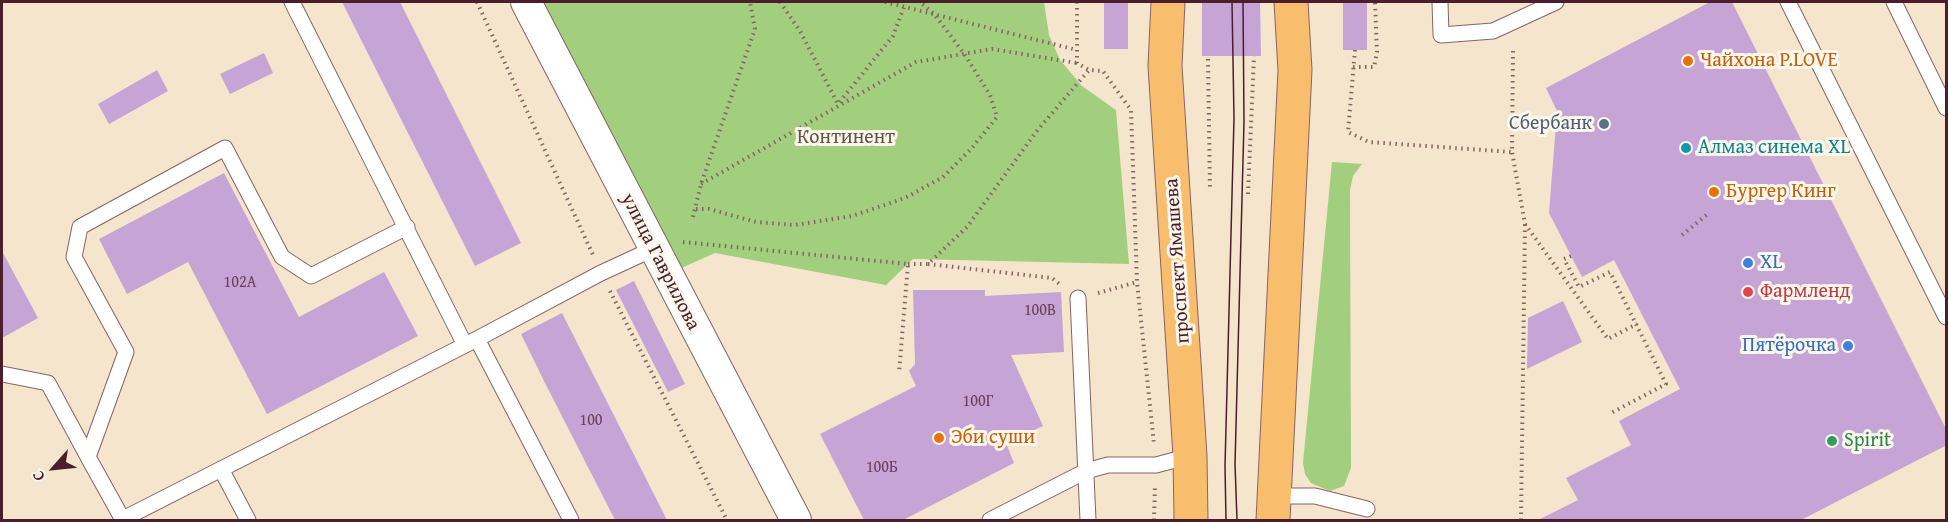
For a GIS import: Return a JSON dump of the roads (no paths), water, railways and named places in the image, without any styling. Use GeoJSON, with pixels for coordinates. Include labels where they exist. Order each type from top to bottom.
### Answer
{"type":"FeatureCollection","features":[{"type":"Feature","properties":{"kind":"main road","name":"проспект Ямашева"},"geometry":{"type":"LineString","coordinates":[[1168,2],[1165,66],[1190,456],[1191,520]]}},
{"type":"Feature","properties":{"kind":"main road"},"geometry":{"type":"LineString","coordinates":[[1273,508],[1295,70],[1292,2]]}},
{"type":"Feature","properties":{"kind":"street","name":"улица Гаврилова"},"geometry":{"type":"LineString","coordinates":[[526,2],[796,520]]}},
{"type":"Feature","properties":{"kind":"lane"},"geometry":{"type":"LineString","coordinates":[[292,2],[407,226],[571,520]]}},
{"type":"Feature","properties":{"kind":"lane"},"geometry":{"type":"LineString","coordinates":[[1440,2],[1441,34],[1493,31],[1556,2]]}},
{"type":"Feature","properties":{"kind":"lane"},"geometry":{"type":"LineString","coordinates":[[1788,2],[1947,317]]}},
{"type":"Feature","properties":{"kind":"lane"},"geometry":{"type":"LineString","coordinates":[[1894,2],[1947,108]]}},
{"type":"Feature","properties":{"kind":"lane"},"geometry":{"type":"LineString","coordinates":[[88,457],[126,352],[74,257],[80,228],[225,148],[282,257],[311,276],[407,226]]}},
{"type":"Feature","properties":{"kind":"lane"},"geometry":{"type":"LineString","coordinates":[[2,374],[48,383],[123,520],[601,273],[653,249]]}},
{"type":"Feature","properties":{"kind":"lane"},"geometry":{"type":"LineString","coordinates":[[1078,298],[1088,520]]}},
{"type":"Feature","properties":{"kind":"lane"},"geometry":{"type":"LineString","coordinates":[[990,520],[1086,471],[1108,465],[1156,465],[1190,456]]}},
{"type":"Feature","properties":{"kind":"lane"},"geometry":{"type":"LineString","coordinates":[[221,469],[248,520]]}},
{"type":"Feature","properties":{"kind":"lane"},"geometry":{"type":"LineString","coordinates":[[1273,508],[1315,496],[1367,510]]}},
{"type":"Feature","properties":{"kind":"tram line"},"geometry":{"type":"LineString","coordinates":[[1226,520],[1225,466],[1234,118],[1232,2]]}},
{"type":"Feature","properties":{"kind":"tram line"},"geometry":{"type":"LineString","coordinates":[[1237,520],[1235,464],[1244,122],[1243,2]]}},
{"type":"Feature","properties":{"kind":"place","name":"Чайхона P.LOVE"},"geometry":{"type":"Point","coordinates":[1688,61]}},
{"type":"Feature","properties":{"kind":"place","name":"Сбербанк"},"geometry":{"type":"Point","coordinates":[1604,124]}},
{"type":"Feature","properties":{"kind":"place","name":"Алмаз синема XL"},"geometry":{"type":"Point","coordinates":[1686,148]}},
{"type":"Feature","properties":{"kind":"place","name":"Бургер Кинг"},"geometry":{"type":"Point","coordinates":[1714,192]}},
{"type":"Feature","properties":{"kind":"place","name":"XL"},"geometry":{"type":"Point","coordinates":[1748,263]}},
{"type":"Feature","properties":{"kind":"place","name":"Фармленд"},"geometry":{"type":"Point","coordinates":[1748,292]}},
{"type":"Feature","properties":{"kind":"place","name":"Пятёрочка"},"geometry":{"type":"Point","coordinates":[1848,346]}},
{"type":"Feature","properties":{"kind":"place","name":"Эби суши"},"geometry":{"type":"Point","coordinates":[939,438]}},
{"type":"Feature","properties":{"kind":"place","name":"Spirit"},"geometry":{"type":"Point","coordinates":[1832,441]}},
{"type":"Feature","properties":{"kind":"park label","name":"Континент"},"geometry":{"type":"Point","coordinates":[846,138]}}]}
